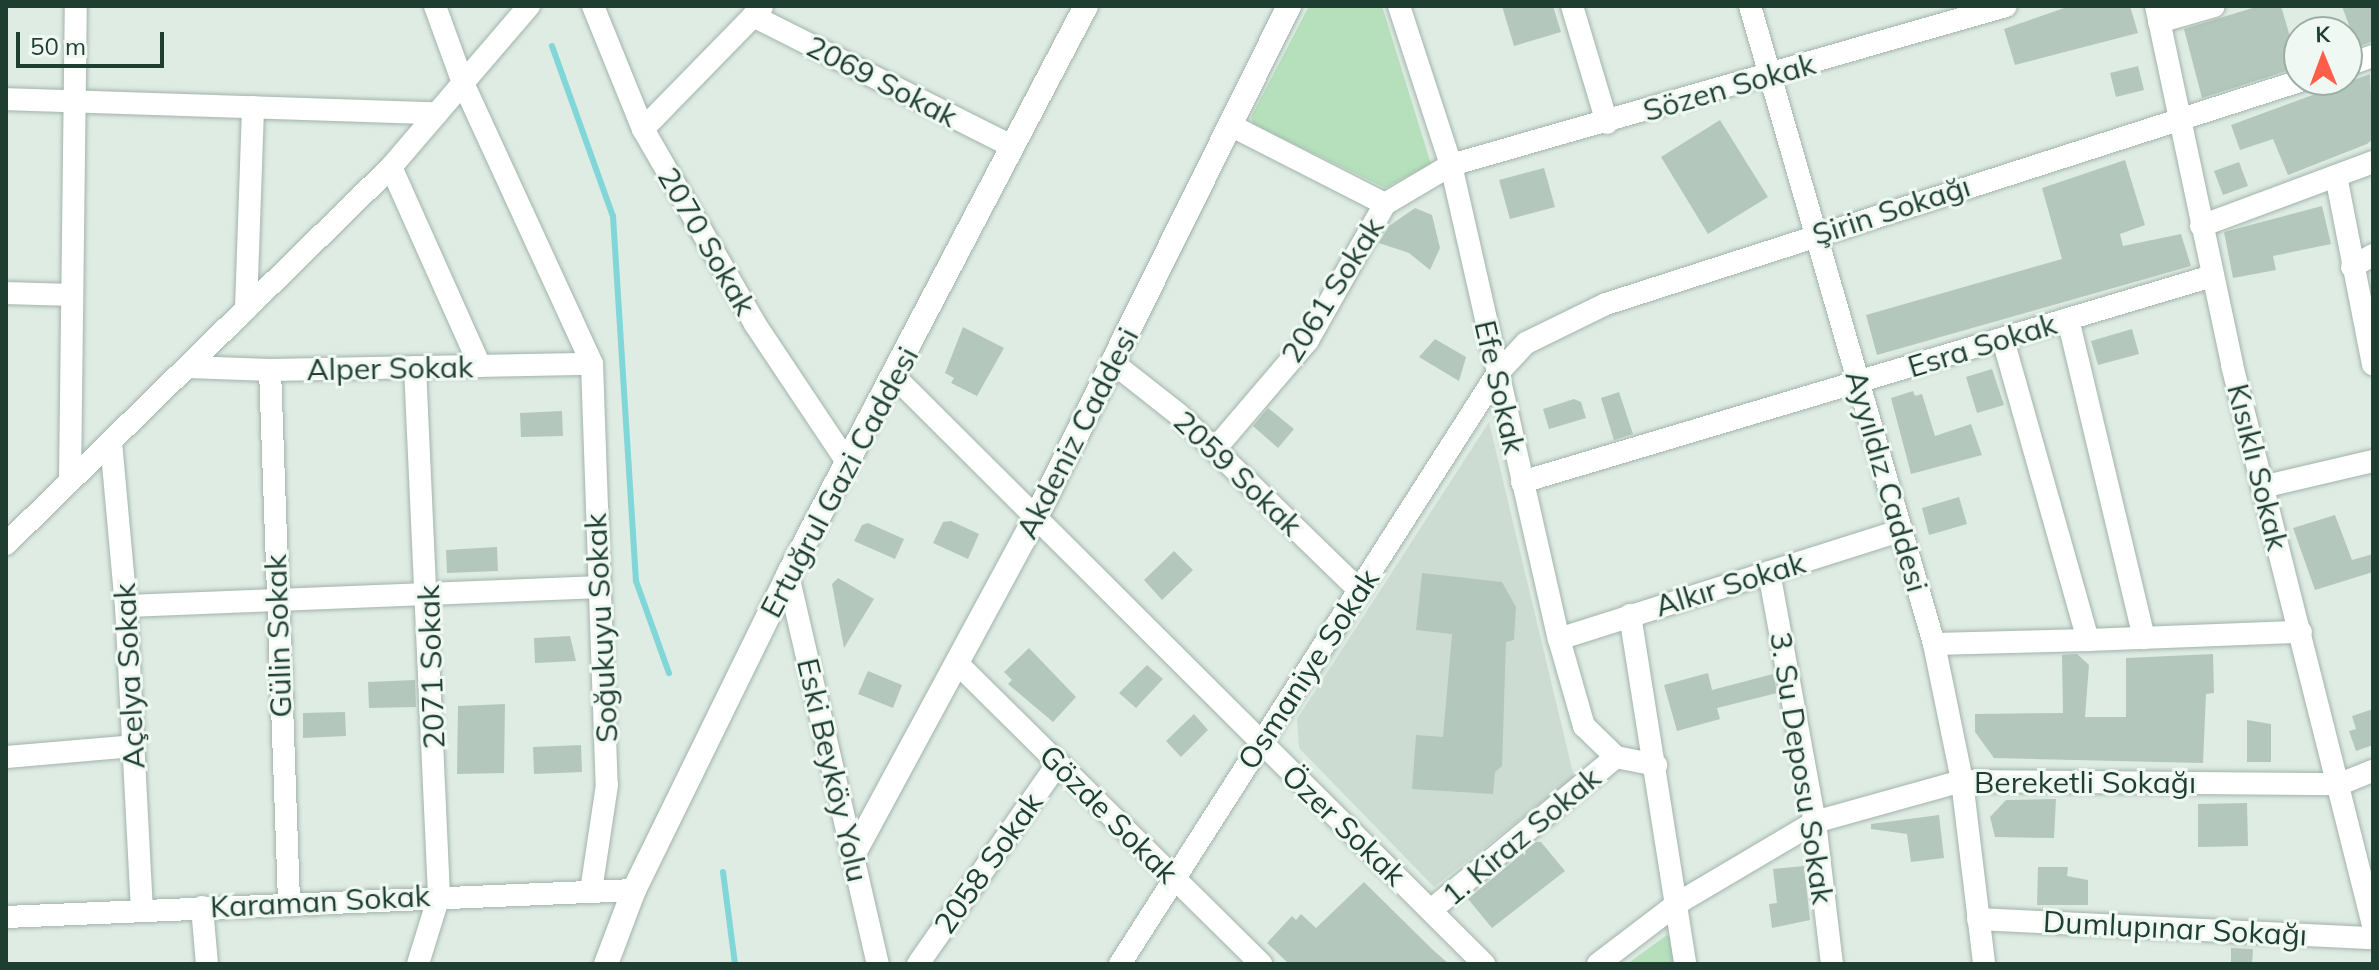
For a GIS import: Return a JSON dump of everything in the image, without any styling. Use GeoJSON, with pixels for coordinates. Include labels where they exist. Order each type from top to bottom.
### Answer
{"type":"FeatureCollection","features":[{"type":"Feature","properties":{"kind":"main road","name":"Ertuğrul Gazi Caddesi"},"geometry":{"type":"LineString","coordinates":[[606,964],[634,890],[788,575],[895,377],[1086,6]]}},
{"type":"Feature","properties":{"kind":"main road","name":"Akdeniz Caddesi"},"geometry":{"type":"LineString","coordinates":[[853,855],[1037,515],[1289,6]]}},
{"type":"Feature","properties":{"kind":"street"},"geometry":{"type":"LineString","coordinates":[[70,481],[76,6]]}},
{"type":"Feature","properties":{"kind":"street"},"geometry":{"type":"LineString","coordinates":[[435,6],[463,83],[592,364]]}},
{"type":"Feature","properties":{"kind":"street"},"geometry":{"type":"LineString","coordinates":[[6,544],[391,167],[529,6]]}},
{"type":"Feature","properties":{"kind":"street","name":"2070 Sokak"},"geometry":{"type":"LineString","coordinates":[[593,6],[643,129],[755,324],[847,462]]}},
{"type":"Feature","properties":{"kind":"street","name":"Efe Sokak"},"geometry":{"type":"LineString","coordinates":[[1399,6],[1451,165],[1559,639],[1584,726],[1616,757]]}},
{"type":"Feature","properties":{"kind":"street"},"geometry":{"type":"LineString","coordinates":[[1572,6],[1607,123]]}},
{"type":"Feature","properties":{"kind":"street","name":"Ayyıldız Caddesi"},"geometry":{"type":"LineString","coordinates":[[1750,6],[1934,644],[1962,781],[1984,964]]}},
{"type":"Feature","properties":{"kind":"street","name":"Sözen Sokak"},"geometry":{"type":"LineString","coordinates":[[1385,204],[1451,165],[1607,123],[1983,9],[2006,6]]}},
{"type":"Feature","properties":{"kind":"street"},"geometry":{"type":"LineString","coordinates":[[2158,14],[2214,6]]}},
{"type":"Feature","properties":{"kind":"street"},"geometry":{"type":"LineString","coordinates":[[643,129],[758,11]]}},
{"type":"Feature","properties":{"kind":"street","name":"2069 Sokak"},"geometry":{"type":"LineString","coordinates":[[758,11],[1012,146]]}},
{"type":"Feature","properties":{"kind":"street","name":"Kısıklı Sokak"},"geometry":{"type":"LineString","coordinates":[[2158,14],[2201,226],[2262,487],[2372,916]]}},
{"type":"Feature","properties":{"kind":"street","name":"Şirin Sokağı"},"geometry":{"type":"LineString","coordinates":[[1497,374],[1526,343],[1606,304],[2283,86]]}},
{"type":"Feature","properties":{"kind":"street"},"geometry":{"type":"LineString","coordinates":[[6,99],[437,113]]}},
{"type":"Feature","properties":{"kind":"street"},"geometry":{"type":"LineString","coordinates":[[246,309],[253,107]]}},
{"type":"Feature","properties":{"kind":"street"},"geometry":{"type":"LineString","coordinates":[[1230,125],[1385,204]]}},
{"type":"Feature","properties":{"kind":"street"},"geometry":{"type":"LineString","coordinates":[[2201,226],[2373,162]]}},
{"type":"Feature","properties":{"kind":"street"},"geometry":{"type":"LineString","coordinates":[[391,167],[480,366]]}},
{"type":"Feature","properties":{"kind":"street"},"geometry":{"type":"LineString","coordinates":[[2336,176],[2352,267],[2370,335],[2373,364]]}},
{"type":"Feature","properties":{"kind":"street","name":"2061 Sokak"},"geometry":{"type":"LineString","coordinates":[[1215,449],[1308,340],[1385,204]]}},
{"type":"Feature","properties":{"kind":"street"},"geometry":{"type":"LineString","coordinates":[[2352,267],[2373,255]]}},
{"type":"Feature","properties":{"kind":"street","name":"Esra Sokak"},"geometry":{"type":"LineString","coordinates":[[1522,482],[2212,276]]}},
{"type":"Feature","properties":{"kind":"street"},"geometry":{"type":"LineString","coordinates":[[6,293],[72,295]]}},
{"type":"Feature","properties":{"kind":"street"},"geometry":{"type":"LineString","coordinates":[[2068,319],[2144,638]]}},
{"type":"Feature","properties":{"kind":"street"},"geometry":{"type":"LineString","coordinates":[[2003,339],[2088,640]]}},
{"type":"Feature","properties":{"kind":"street","name":"2059 Sokak"},"geometry":{"type":"LineString","coordinates":[[1112,362],[1215,449],[1359,590]]}},
{"type":"Feature","properties":{"kind":"street","name":"Alper Sokak"},"geometry":{"type":"LineString","coordinates":[[188,367],[270,370],[592,364]]}},
{"type":"Feature","properties":{"kind":"street","name":"Soğukuyu Sokak"},"geometry":{"type":"LineString","coordinates":[[591,891],[607,785],[597,587],[592,364]]}},
{"type":"Feature","properties":{"kind":"street","name":"2071 Sokak"},"geometry":{"type":"LineString","coordinates":[[415,367],[429,593],[439,896],[418,964]]}},
{"type":"Feature","properties":{"kind":"street","name":"Gülin Sokak"},"geometry":{"type":"LineString","coordinates":[[270,370],[289,902]]}},
{"type":"Feature","properties":{"kind":"street","name":"Osmaniye Sokak"},"geometry":{"type":"LineString","coordinates":[[1120,964],[1497,374]]}},
{"type":"Feature","properties":{"kind":"street","name":"Özer Sokak"},"geometry":{"type":"LineString","coordinates":[[895,377],[1037,515],[1261,744],[1484,964]]}},
{"type":"Feature","properties":{"kind":"street","name":"Açelya Sokak"},"geometry":{"type":"LineString","coordinates":[[111,442],[126,606],[142,910]]}},
{"type":"Feature","properties":{"kind":"street"},"geometry":{"type":"LineString","coordinates":[[2262,487],[2373,461]]}},
{"type":"Feature","properties":{"kind":"street","name":"Alkır Sokak"},"geometry":{"type":"LineString","coordinates":[[1559,639],[1902,530]]}},
{"type":"Feature","properties":{"kind":"street","name":"3. Su Deposu Sokak"},"geometry":{"type":"LineString","coordinates":[[1769,572],[1815,822],[1832,964]]}},
{"type":"Feature","properties":{"kind":"street","name":"Eski Beyköy Yolu"},"geometry":{"type":"LineString","coordinates":[[788,575],[878,964]]}},
{"type":"Feature","properties":{"kind":"street"},"geometry":{"type":"LineString","coordinates":[[126,606],[597,587]]}},
{"type":"Feature","properties":{"kind":"street"},"geometry":{"type":"LineString","coordinates":[[1630,615],[1678,903],[1685,964]]}},
{"type":"Feature","properties":{"kind":"street"},"geometry":{"type":"LineString","coordinates":[[1934,644],[2301,632]]}},
{"type":"Feature","properties":{"kind":"street","name":"Gözde Sokak"},"geometry":{"type":"LineString","coordinates":[[957,663],[1261,964]]}},
{"type":"Feature","properties":{"kind":"street"},"geometry":{"type":"LineString","coordinates":[[6,757],[134,746]]}},
{"type":"Feature","properties":{"kind":"street","name":"1. Kiraz Sokak"},"geometry":{"type":"LineString","coordinates":[[1431,910],[1616,757],[1656,765]]}},
{"type":"Feature","properties":{"kind":"street","name":"2058 Sokak"},"geometry":{"type":"LineString","coordinates":[[918,964],[1058,763]]}},
{"type":"Feature","properties":{"kind":"street","name":"Bereketli Sokağı"},"geometry":{"type":"LineString","coordinates":[[1598,964],[1678,903],[1815,822],[1962,781],[2340,784],[2373,771]]}},
{"type":"Feature","properties":{"kind":"street","name":"Karaman Sokak"},"geometry":{"type":"LineString","coordinates":[[6,917],[289,902],[634,890]]}},
{"type":"Feature","properties":{"kind":"street"},"geometry":{"type":"LineString","coordinates":[[202,907],[207,964]]}},
{"type":"Feature","properties":{"kind":"street","name":"Dumlupınar Sokağı"},"geometry":{"type":"LineString","coordinates":[[1978,919],[2373,938]]}},
{"type":"Feature","properties":{"kind":"shaded area"},"geometry":{"type":"Polygon","coordinates":[[[1489,422],[1574,777],[1434,887],[1299,748],[1297,719],[1489,422]]]}},
{"type":"Feature","properties":{"kind":"green space"},"geometry":{"type":"Polygon","coordinates":[[[1309,6],[1382,6],[1431,164],[1385,188],[1253,124],[1251,117],[1309,6]]]}},
{"type":"Feature","properties":{"kind":"green space"},"geometry":{"type":"Polygon","coordinates":[[[1667,935],[1673,939],[1676,964],[1627,964],[1667,935]]]}},
{"type":"Feature","properties":{"kind":"building"},"geometry":{"type":"Polygon","coordinates":[[[1502,6],[1553,6],[1561,32],[1514,46],[1502,6]]]}},
{"type":"Feature","properties":{"kind":"building"},"geometry":{"type":"Polygon","coordinates":[[[2070,6],[2130,6],[2138,33],[2015,65],[2004,29],[2070,6]]]}},
{"type":"Feature","properties":{"kind":"building"},"geometry":{"type":"Polygon","coordinates":[[[2259,6],[2281,6],[2284,16],[2283,72],[2202,98],[2184,29],[2259,6]]]}},
{"type":"Feature","properties":{"kind":"building"},"geometry":{"type":"Polygon","coordinates":[[[2342,6],[2373,6],[2373,41],[2363,45],[2363,16],[2346,16],[2342,6]]]}},
{"type":"Feature","properties":{"kind":"building"},"geometry":{"type":"Polygon","coordinates":[[[2138,66],[2144,90],[2116,97],[2110,73],[2138,66]]]}},
{"type":"Feature","properties":{"kind":"building"},"geometry":{"type":"Polygon","coordinates":[[[2370,74],[2373,139],[2367,144],[2288,175],[2273,139],[2240,150],[2231,125],[2310,96],[2363,96],[2363,77],[2370,74]]]}},
{"type":"Feature","properties":{"kind":"building"},"geometry":{"type":"Polygon","coordinates":[[[1720,120],[1768,197],[1708,234],[1661,157],[1720,120]]]}},
{"type":"Feature","properties":{"kind":"building"},"geometry":{"type":"Polygon","coordinates":[[[2125,160],[2145,225],[2120,234],[2123,246],[2181,234],[2191,266],[1877,355],[1866,315],[2062,259],[2042,188],[2125,160]]]}},
{"type":"Feature","properties":{"kind":"building"},"geometry":{"type":"Polygon","coordinates":[[[2239,162],[2248,186],[2223,195],[2214,171],[2239,162]]]}},
{"type":"Feature","properties":{"kind":"building"},"geometry":{"type":"Polygon","coordinates":[[[1544,168],[1555,207],[1510,219],[1499,180],[1544,168]]]}},
{"type":"Feature","properties":{"kind":"building"},"geometry":{"type":"Polygon","coordinates":[[[2322,206],[2331,244],[2273,256],[2276,270],[2233,278],[2224,232],[2322,206]]]}},
{"type":"Feature","properties":{"kind":"building"},"geometry":{"type":"Polygon","coordinates":[[[1415,208],[1432,215],[1440,248],[1430,270],[1409,253],[1379,243],[1389,226],[1415,208]]]}},
{"type":"Feature","properties":{"kind":"building"},"geometry":{"type":"Polygon","coordinates":[[[963,327],[1004,348],[977,396],[951,383],[954,378],[945,373],[963,327]]]}},
{"type":"Feature","properties":{"kind":"building"},"geometry":{"type":"Polygon","coordinates":[[[2132,329],[2139,354],[2098,365],[2091,341],[2132,329]]]}},
{"type":"Feature","properties":{"kind":"building"},"geometry":{"type":"Polygon","coordinates":[[[1435,339],[1466,357],[1459,381],[1419,357],[1435,339]]]}},
{"type":"Feature","properties":{"kind":"building"},"geometry":{"type":"Polygon","coordinates":[[[1992,369],[2004,405],[1977,413],[1966,377],[1992,369]]]}},
{"type":"Feature","properties":{"kind":"building"},"geometry":{"type":"Polygon","coordinates":[[[1913,391],[1915,396],[1922,394],[1935,436],[1971,424],[1982,455],[1911,474],[1891,398],[1913,391]]]}},
{"type":"Feature","properties":{"kind":"building"},"geometry":{"type":"Polygon","coordinates":[[[1619,392],[1633,434],[1614,440],[1601,398],[1619,392]]]}},
{"type":"Feature","properties":{"kind":"building"},"geometry":{"type":"Polygon","coordinates":[[[1574,399],[1581,402],[1586,418],[1549,429],[1543,409],[1574,399]]]}},
{"type":"Feature","properties":{"kind":"building"},"geometry":{"type":"Polygon","coordinates":[[[1268,408],[1294,429],[1278,448],[1253,426],[1268,408]]]}},
{"type":"Feature","properties":{"kind":"building"},"geometry":{"type":"Polygon","coordinates":[[[562,411],[563,436],[521,437],[520,413],[562,411]]]}},
{"type":"Feature","properties":{"kind":"building"},"geometry":{"type":"Polygon","coordinates":[[[1959,497],[1967,524],[1929,535],[1922,508],[1959,497]]]}},
{"type":"Feature","properties":{"kind":"building"},"geometry":{"type":"Polygon","coordinates":[[[2335,515],[2352,560],[2373,554],[2373,572],[2315,590],[2293,528],[2335,515]]]}},
{"type":"Feature","properties":{"kind":"building"},"geometry":{"type":"Polygon","coordinates":[[[951,521],[979,534],[968,559],[933,543],[943,522],[951,521]]]}},
{"type":"Feature","properties":{"kind":"building"},"geometry":{"type":"Polygon","coordinates":[[[868,523],[904,539],[895,559],[854,541],[862,525],[868,523]]]}},
{"type":"Feature","properties":{"kind":"building"},"geometry":{"type":"Polygon","coordinates":[[[497,547],[498,571],[447,573],[446,550],[497,547]]]}},
{"type":"Feature","properties":{"kind":"building"},"geometry":{"type":"Polygon","coordinates":[[[1174,551],[1193,570],[1162,600],[1144,580],[1174,551]]]}},
{"type":"Feature","properties":{"kind":"building"},"geometry":{"type":"Polygon","coordinates":[[[1422,573],[1502,582],[1516,607],[1514,640],[1506,642],[1502,766],[1495,772],[1493,794],[1412,789],[1416,735],[1443,737],[1452,634],[1416,630],[1422,573]]]}},
{"type":"Feature","properties":{"kind":"building"},"geometry":{"type":"Polygon","coordinates":[[[838,578],[874,599],[844,648],[832,584],[838,578]]]}},
{"type":"Feature","properties":{"kind":"building"},"geometry":{"type":"Polygon","coordinates":[[[570,636],[576,661],[535,663],[534,638],[570,636]]]}},
{"type":"Feature","properties":{"kind":"building"},"geometry":{"type":"Polygon","coordinates":[[[1029,648],[1076,697],[1053,722],[1008,684],[1012,680],[1004,672],[1029,648]]]}},
{"type":"Feature","properties":{"kind":"building"},"geometry":{"type":"Polygon","coordinates":[[[2077,654],[2089,665],[2085,717],[2126,717],[2126,658],[2213,654],[2214,693],[2206,694],[2203,763],[1994,758],[1975,732],[1975,714],[2063,713],[2062,655],[2077,654]]]}},
{"type":"Feature","properties":{"kind":"building"},"geometry":{"type":"Polygon","coordinates":[[[1147,665],[1163,679],[1136,708],[1119,693],[1147,665]]]}},
{"type":"Feature","properties":{"kind":"building"},"geometry":{"type":"Polygon","coordinates":[[[868,671],[902,685],[893,708],[858,694],[868,671]]]}},
{"type":"Feature","properties":{"kind":"building"},"geometry":{"type":"Polygon","coordinates":[[[1708,673],[1712,690],[1773,674],[1777,693],[1717,708],[1720,719],[1677,731],[1664,685],[1708,673]]]}},
{"type":"Feature","properties":{"kind":"building"},"geometry":{"type":"Polygon","coordinates":[[[415,680],[416,707],[369,708],[368,682],[415,680]]]}},
{"type":"Feature","properties":{"kind":"building"},"geometry":{"type":"Polygon","coordinates":[[[505,704],[504,773],[457,774],[458,706],[505,704]]]}},
{"type":"Feature","properties":{"kind":"building"},"geometry":{"type":"Polygon","coordinates":[[[2373,709],[2373,745],[2356,751],[2349,731],[2356,729],[2352,716],[2373,709]]]}},
{"type":"Feature","properties":{"kind":"building"},"geometry":{"type":"Polygon","coordinates":[[[345,712],[346,736],[303,738],[303,713],[345,712]]]}},
{"type":"Feature","properties":{"kind":"building"},"geometry":{"type":"Polygon","coordinates":[[[1194,714],[1208,730],[1181,757],[1166,741],[1194,714]]]}},
{"type":"Feature","properties":{"kind":"building"},"geometry":{"type":"Polygon","coordinates":[[[2247,720],[2271,724],[2271,762],[2247,762],[2247,720]]]}},
{"type":"Feature","properties":{"kind":"building"},"geometry":{"type":"Polygon","coordinates":[[[581,745],[582,772],[534,774],[533,747],[581,745]]]}},
{"type":"Feature","properties":{"kind":"building"},"geometry":{"type":"Polygon","coordinates":[[[2056,799],[2054,838],[1995,837],[1990,817],[2006,800],[2056,799]]]}},
{"type":"Feature","properties":{"kind":"building"},"geometry":{"type":"Polygon","coordinates":[[[2247,803],[2248,846],[2198,847],[2198,804],[2247,803]]]}},
{"type":"Feature","properties":{"kind":"building"},"geometry":{"type":"Polygon","coordinates":[[[1939,815],[1944,858],[1911,862],[1907,834],[1871,829],[1871,824],[1939,815]]]}},
{"type":"Feature","properties":{"kind":"building"},"geometry":{"type":"Polygon","coordinates":[[[1536,842],[1541,842],[1565,871],[1492,928],[1468,899],[1536,842]]]}},
{"type":"Feature","properties":{"kind":"building"},"geometry":{"type":"Polygon","coordinates":[[[1804,866],[1810,920],[1772,928],[1769,904],[1777,903],[1773,869],[1804,866]]]}},
{"type":"Feature","properties":{"kind":"building"},"geometry":{"type":"Polygon","coordinates":[[[2038,867],[2068,867],[2067,876],[2088,880],[2088,905],[2037,905],[2038,867]]]}},
{"type":"Feature","properties":{"kind":"building"},"geometry":{"type":"Polygon","coordinates":[[[1364,882],[1449,964],[1289,964],[1267,943],[1292,916],[1296,920],[1301,914],[1316,928],[1364,882]]]}},
{"type":"Feature","properties":{"kind":"building"},"geometry":{"type":"Polygon","coordinates":[[[2231,948],[2253,949],[2252,964],[2231,964],[2231,948]]]}},
{"type":"Feature","properties":{"kind":"waterway"},"geometry":{"type":"LineString","coordinates":[[552,46],[613,216],[636,581],[669,673]]}},
{"type":"Feature","properties":{"kind":"waterway"},"geometry":{"type":"LineString","coordinates":[[723,872],[735,964]]}}]}
